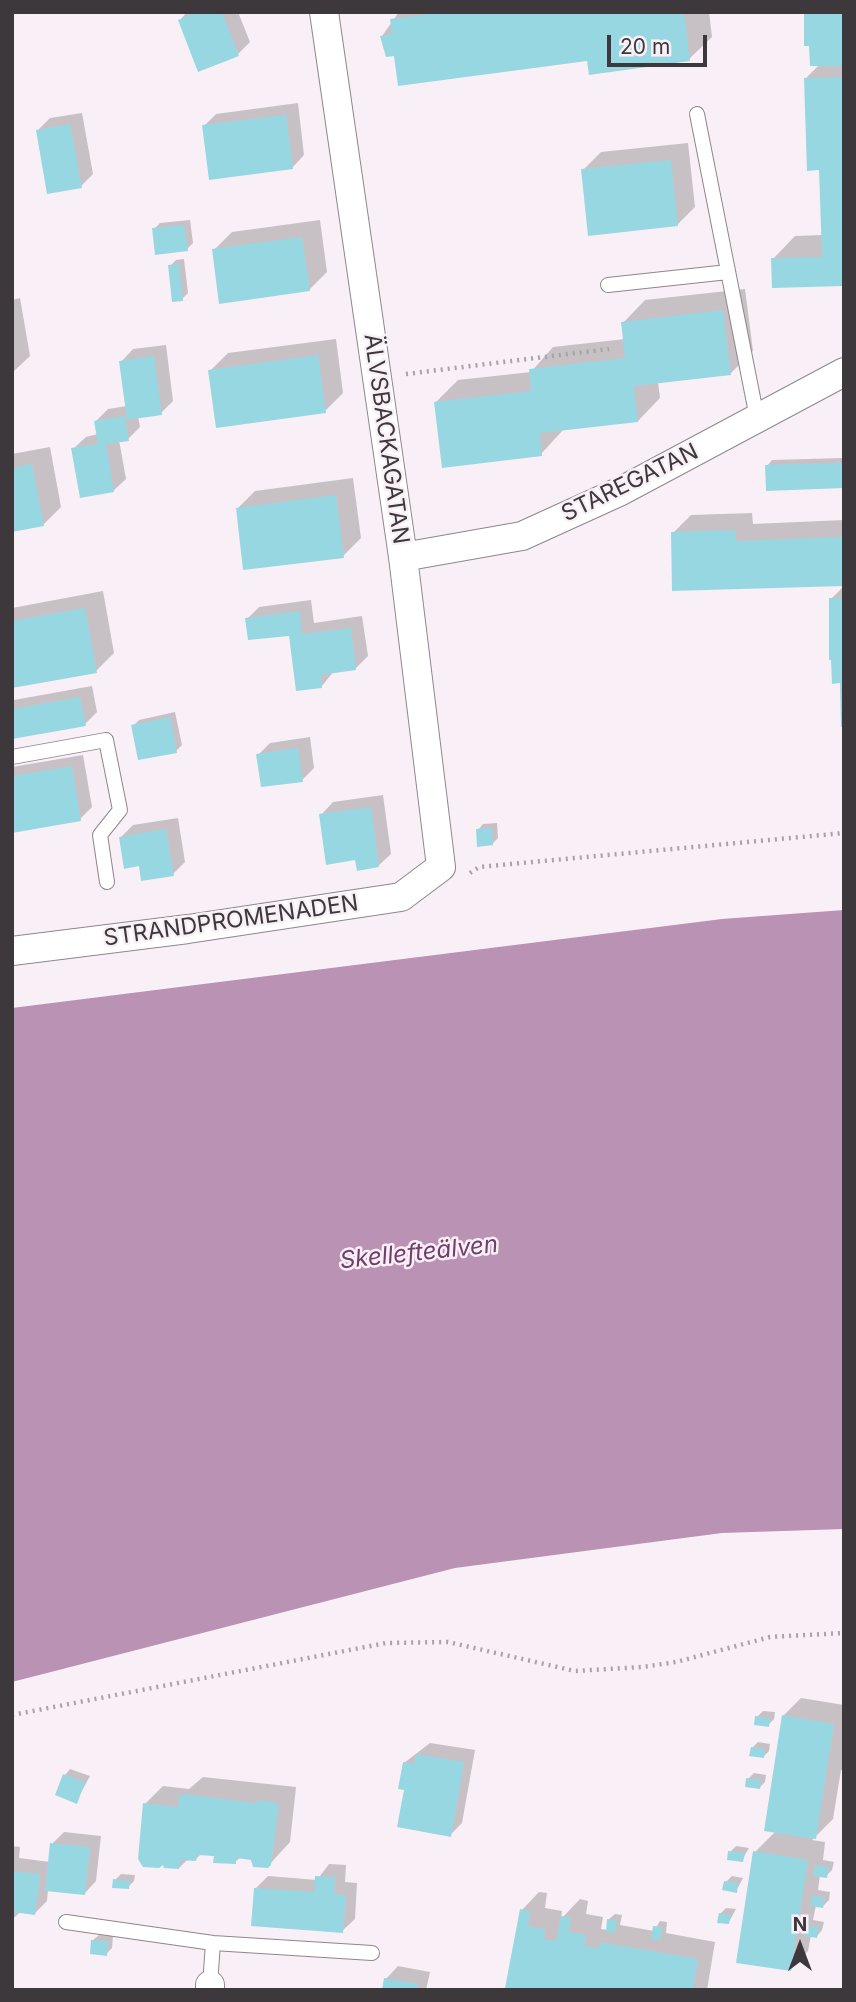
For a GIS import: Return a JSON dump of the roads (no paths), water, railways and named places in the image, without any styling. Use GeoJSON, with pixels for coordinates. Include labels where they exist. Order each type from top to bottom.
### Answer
{"type":"FeatureCollection","features":[{"type":"Feature","properties":{"kind":"street","name":"ÄLVSBACKAGATAN"},"geometry":{"type":"LineString","coordinates":[[324,12],[403,557],[441,867]]}},
{"type":"Feature","properties":{"kind":"street","name":"STAREGATAN"},"geometry":{"type":"LineString","coordinates":[[403,557],[522,536],[621,491],[844,372]]}},
{"type":"Feature","properties":{"kind":"street","name":"STRANDPROMENADEN"},"geometry":{"type":"LineString","coordinates":[[12,951],[188,929],[401,897],[441,867]]}},
{"type":"Feature","properties":{"kind":"lane"},"geometry":{"type":"LineString","coordinates":[[697,114],[757,418]]}},
{"type":"Feature","properties":{"kind":"lane"},"geometry":{"type":"LineString","coordinates":[[608,285],[728,272]]}},
{"type":"Feature","properties":{"kind":"lane"},"geometry":{"type":"LineString","coordinates":[[12,757],[106,740],[121,810],[100,835],[107,882]]}},
{"type":"Feature","properties":{"kind":"lane"},"geometry":{"type":"LineString","coordinates":[[66,1922],[213,1944],[372,1954]]}},
{"type":"Feature","properties":{"kind":"lane"},"geometry":{"type":"LineString","coordinates":[[210,1987],[213,1944]]}},
{"type":"Feature","properties":{"kind":"water","name":"Skellefteälven"},"geometry":{"type":"Polygon","coordinates":[[[844,910],[844,1529],[722,1533],[455,1568],[12,1682],[12,1008],[722,919],[844,910]]]}}]}
